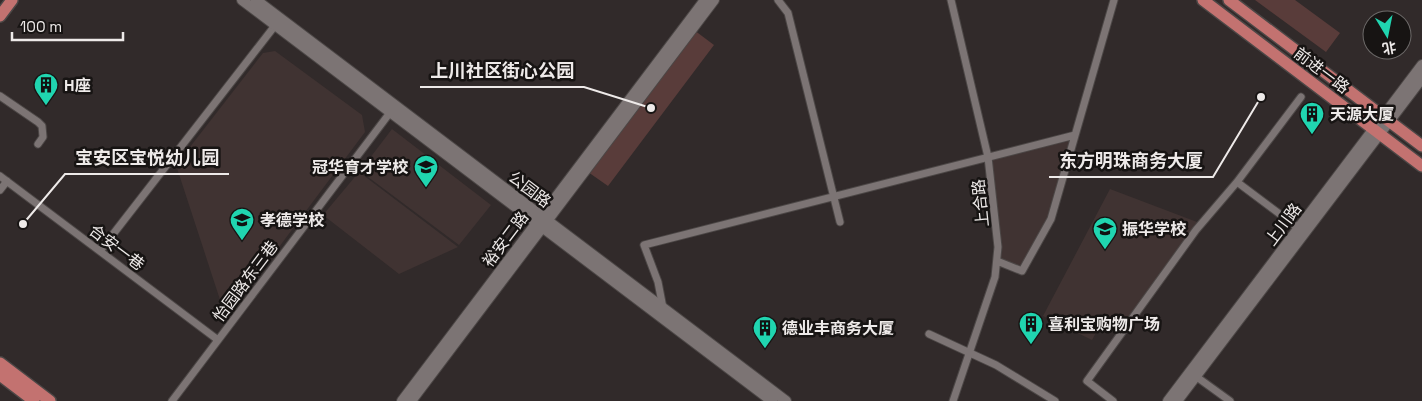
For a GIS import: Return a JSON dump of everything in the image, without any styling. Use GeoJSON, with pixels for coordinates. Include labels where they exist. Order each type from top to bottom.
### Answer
{"type":"FeatureCollection","features":[{"type":"Feature","properties":{"kind":"main road"},"geometry":{"type":"LineString","coordinates":[[0,16],[12,0]]}},
{"type":"Feature","properties":{"kind":"main road","name":"公园路"},"geometry":{"type":"LineString","coordinates":[[242,0],[277,22],[393,109],[772,401]]}},
{"type":"Feature","properties":{"kind":"main road","name":"公园路"},"geometry":{"type":"LineString","coordinates":[[256,0],[277,22]]}},
{"type":"Feature","properties":{"kind":"main road","name":"裕安二路"},"geometry":{"type":"LineString","coordinates":[[411,401],[706,0]]}},
{"type":"Feature","properties":{"kind":"main road","name":"前进一路"},"geometry":{"type":"LineString","coordinates":[[1202,0],[1422,166]]}},
{"type":"Feature","properties":{"kind":"main road","name":"前进一路"},"geometry":{"type":"LineString","coordinates":[[1229,0],[1422,146]]}},
{"type":"Feature","properties":{"kind":"main road","name":"上川路"},"geometry":{"type":"LineString","coordinates":[[1386,119],[1422,65]]}},
{"type":"Feature","properties":{"kind":"main road","name":"上川路"},"geometry":{"type":"LineString","coordinates":[[1168,401],[1193,374],[1386,119],[1422,78]]}},
{"type":"Feature","properties":{"kind":"main road","name":"公园路"},"geometry":{"type":"LineString","coordinates":[[542,222],[663,308],[786,401]]}},
{"type":"Feature","properties":{"kind":"main road","name":"裕安二路"},"geometry":{"type":"LineString","coordinates":[[402,401],[542,222]]}},
{"type":"Feature","properties":{"kind":"main road"},"geometry":{"type":"LineString","coordinates":[[0,363],[50,401]]}},
{"type":"Feature","properties":{"kind":"main road","name":"上川路"},"geometry":{"type":"LineString","coordinates":[[1178,401],[1193,374]]}},
{"type":"Feature","properties":{"kind":"main road"},"geometry":{"type":"LineString","coordinates":[[0,375],[34,401]]}},
{"type":"Feature","properties":{"kind":"street"},"geometry":{"type":"LineString","coordinates":[[778,0],[788,12],[840,222]]}},
{"type":"Feature","properties":{"kind":"street","name":"上合路"},"geometry":{"type":"LineString","coordinates":[[951,0],[988,157],[996,227],[997,262],[995,277],[968,352],[953,401]]}},
{"type":"Feature","properties":{"kind":"street"},"geometry":{"type":"LineString","coordinates":[[997,262],[1022,271],[1050,219],[1114,0]]}},
{"type":"Feature","properties":{"kind":"street"},"geometry":{"type":"LineString","coordinates":[[100,251],[277,22]]}},
{"type":"Feature","properties":{"kind":"street"},"geometry":{"type":"LineString","coordinates":[[0,96],[42,126],[43,137],[38,144]]}},
{"type":"Feature","properties":{"kind":"street"},"geometry":{"type":"LineString","coordinates":[[1113,401],[1087,381],[1196,230],[1237,182],[1301,97]]}},
{"type":"Feature","properties":{"kind":"street","name":"怡园路东三巷"},"geometry":{"type":"LineString","coordinates":[[172,401],[393,109]]}},
{"type":"Feature","properties":{"kind":"street"},"geometry":{"type":"LineString","coordinates":[[663,308],[658,282],[644,245],[1075,135]]}},
{"type":"Feature","properties":{"kind":"street","name":"合安一巷"},"geometry":{"type":"LineString","coordinates":[[0,176],[218,340]]}},
{"type":"Feature","properties":{"kind":"street"},"geometry":{"type":"LineString","coordinates":[[0,190],[7,181]]}},
{"type":"Feature","properties":{"kind":"street"},"geometry":{"type":"LineString","coordinates":[[1237,182],[1301,231]]}},
{"type":"Feature","properties":{"kind":"street"},"geometry":{"type":"LineString","coordinates":[[929,334],[996,365],[1055,401]]}},
{"type":"Feature","properties":{"kind":"street"},"geometry":{"type":"LineString","coordinates":[[1193,374],[1230,401]]}},
{"type":"Feature","properties":{"kind":"shaded area"},"geometry":{"type":"Polygon","coordinates":[[[1255,0],[1295,0],[1340,33],[1326,52],[1255,0]]]}},
{"type":"Feature","properties":{"kind":"shaded area"},"geometry":{"type":"Polygon","coordinates":[[[694,30],[714,45],[608,186],[588,172],[694,30]]]}},
{"type":"Feature","properties":{"kind":"shaded area","name":"孝德学校"},"geometry":{"type":"Polygon","coordinates":[[[275,51],[362,115],[365,132],[226,318],[176,165],[263,53],[275,51]]]}},
{"type":"Feature","properties":{"kind":"shaded area","name":"冠华育才学校"},"geometry":{"type":"Polygon","coordinates":[[[392,129],[491,205],[459,245],[360,171],[392,129]]]}},
{"type":"Feature","properties":{"kind":"shaded area"},"geometry":{"type":"Polygon","coordinates":[[[1073,137],[1049,218],[1021,268],[999,260],[995,188],[991,158],[1073,137]]]}},
{"type":"Feature","properties":{"kind":"shaded area"},"geometry":{"type":"Polygon","coordinates":[[[359,172],[458,247],[399,274],[323,215],[359,172]]]}},
{"type":"Feature","properties":{"kind":"shaded area","name":"振华学校"},"geometry":{"type":"Polygon","coordinates":[[[1110,189],[1197,222],[1120,329],[1103,320],[1092,340],[1043,316],[1110,189]]]}},
{"type":"Feature","properties":{"kind":"place","name":"东方明珠商务大厦"},"geometry":{"type":"Point","coordinates":[1261,97]}},
{"type":"Feature","properties":{"kind":"place","name":"H座"},"geometry":{"type":"Point","coordinates":[46,106]}},
{"type":"Feature","properties":{"kind":"place","name":"上川社区街心公园"},"geometry":{"type":"Point","coordinates":[651,108]}},
{"type":"Feature","properties":{"kind":"place","name":"天源大厦"},"geometry":{"type":"Point","coordinates":[1312,135]}},
{"type":"Feature","properties":{"kind":"place","name":"冠华育才学校"},"geometry":{"type":"Point","coordinates":[426,188]}},
{"type":"Feature","properties":{"kind":"place","name":"宝安区宝悦幼儿园"},"geometry":{"type":"Point","coordinates":[23,224]}},
{"type":"Feature","properties":{"kind":"place","name":"孝德学校"},"geometry":{"type":"Point","coordinates":[242,241]}},
{"type":"Feature","properties":{"kind":"place","name":"振华学校"},"geometry":{"type":"Point","coordinates":[1105,250]}},
{"type":"Feature","properties":{"kind":"place","name":"喜利宝购物广场"},"geometry":{"type":"Point","coordinates":[1031,345]}},
{"type":"Feature","properties":{"kind":"place","name":"德业丰商务大厦"},"geometry":{"type":"Point","coordinates":[765,349]}}]}
